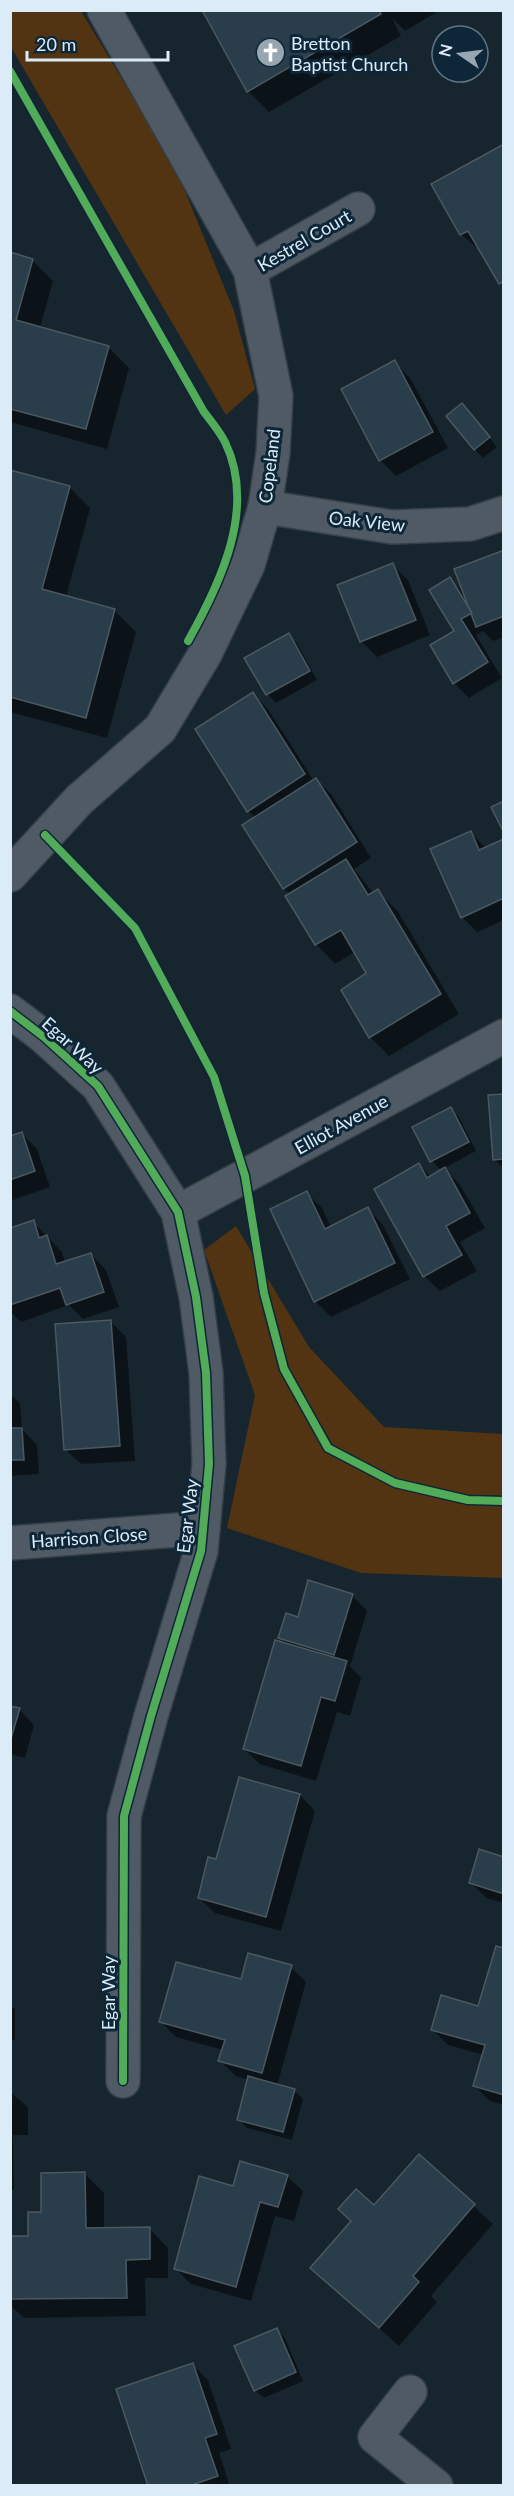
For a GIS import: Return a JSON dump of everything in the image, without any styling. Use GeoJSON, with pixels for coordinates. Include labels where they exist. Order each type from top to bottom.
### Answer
{"type":"FeatureCollection","features":[{"type":"Feature","properties":{"kind":"street","name":"Copeland"},"geometry":{"type":"LineString","coordinates":[[10,875],[79,800],[160,729],[205,654],[248,565],[265,507],[273,453],[276,396],[250,270],[104,10]]}},
{"type":"Feature","properties":{"kind":"street","name":"Kestrel Court"},"geometry":{"type":"LineString","coordinates":[[250,270],[358,209]]}},
{"type":"Feature","properties":{"kind":"street","name":"Oak View"},"geometry":{"type":"LineString","coordinates":[[265,507],[392,527],[470,524],[504,513]]}},
{"type":"Feature","properties":{"kind":"street","name":"Egar Way"},"geometry":{"type":"LineString","coordinates":[[10,1011],[44,1037],[98,1086],[178,1212],[196,1297],[206,1373],[208,1464],[201,1551],[151,1716],[124,1816],[123,2081]]}},
{"type":"Feature","properties":{"kind":"street","name":"Elliot Avenue"},"geometry":{"type":"LineString","coordinates":[[178,1212],[504,1036]]}},
{"type":"Feature","properties":{"kind":"street","name":"Harrison Close"},"geometry":{"type":"LineString","coordinates":[[10,1543],[203,1528]]}},
{"type":"Feature","properties":{"kind":"street"},"geometry":{"type":"LineString","coordinates":[[410,2392],[375,2437],[436,2486]]}},
{"type":"Feature","properties":{"kind":"shaded area"},"geometry":{"type":"Polygon","coordinates":[[[10,11],[81,11],[176,169],[234,311],[255,389],[226,415],[11,47],[10,11]]]}},
{"type":"Feature","properties":{"kind":"shaded area"},"geometry":{"type":"Polygon","coordinates":[[[236,1226],[309,1347],[384,1427],[503,1434],[503,1578],[361,1573],[227,1528],[255,1395],[204,1250],[236,1226]]]}},
{"type":"Feature","properties":{"kind":"building","name":"Bretton Baptist Church"},"geometry":{"type":"Polygon","coordinates":[[[202,10],[379,10],[381,14],[247,92],[202,10]]]}},
{"type":"Feature","properties":{"kind":"building"},"geometry":{"type":"Polygon","coordinates":[[[504,144],[504,281],[499,284],[468,231],[460,235],[431,184],[504,144]]]}},
{"type":"Feature","properties":{"kind":"building"},"geometry":{"type":"Polygon","coordinates":[[[10,252],[33,259],[16,320],[109,346],[86,429],[10,409],[10,252]]]}},
{"type":"Feature","properties":{"kind":"building"},"geometry":{"type":"Polygon","coordinates":[[[395,360],[433,432],[379,461],[341,389],[395,360]]]}},
{"type":"Feature","properties":{"kind":"building"},"geometry":{"type":"Polygon","coordinates":[[[462,403],[490,437],[474,450],[446,416],[462,403]]]}},
{"type":"Feature","properties":{"kind":"building"},"geometry":{"type":"Polygon","coordinates":[[[10,470],[70,486],[42,589],[115,609],[86,718],[10,697],[10,470]]]}},
{"type":"Feature","properties":{"kind":"building"},"geometry":{"type":"Polygon","coordinates":[[[504,550],[504,616],[476,627],[454,569],[504,550]]]}},
{"type":"Feature","properties":{"kind":"building"},"geometry":{"type":"Polygon","coordinates":[[[393,563],[416,620],[360,642],[337,585],[393,563]]]}},
{"type":"Feature","properties":{"kind":"building"},"geometry":{"type":"Polygon","coordinates":[[[450,577],[472,613],[461,619],[488,662],[453,684],[430,645],[454,631],[429,590],[450,577]]]}},
{"type":"Feature","properties":{"kind":"building"},"geometry":{"type":"Polygon","coordinates":[[[289,633],[310,671],[266,695],[244,658],[289,633]]]}},
{"type":"Feature","properties":{"kind":"building"},"geometry":{"type":"Polygon","coordinates":[[[253,692],[305,774],[247,812],[195,729],[253,692]]]}},
{"type":"Feature","properties":{"kind":"building"},"geometry":{"type":"Polygon","coordinates":[[[316,778],[357,842],[283,889],[242,825],[316,778]]]}},
{"type":"Feature","properties":{"kind":"building"},"geometry":{"type":"Polygon","coordinates":[[[504,801],[504,833],[491,807],[504,801]]]}},
{"type":"Feature","properties":{"kind":"building"},"geometry":{"type":"Polygon","coordinates":[[[471,831],[479,850],[504,839],[504,898],[461,918],[430,849],[471,831]]]}},
{"type":"Feature","properties":{"kind":"building"},"geometry":{"type":"Polygon","coordinates":[[[346,859],[368,895],[378,889],[441,994],[369,1038],[341,990],[366,973],[341,930],[315,945],[285,896],[346,859]]]}},
{"type":"Feature","properties":{"kind":"building"},"geometry":{"type":"Polygon","coordinates":[[[504,1094],[504,1159],[493,1160],[488,1095],[504,1094]]]}},
{"type":"Feature","properties":{"kind":"building"},"geometry":{"type":"Polygon","coordinates":[[[451,1107],[469,1142],[430,1162],[412,1127],[451,1107]]]}},
{"type":"Feature","properties":{"kind":"building"},"geometry":{"type":"Polygon","coordinates":[[[22,1132],[35,1171],[10,1180],[10,1136],[22,1132]]]}},
{"type":"Feature","properties":{"kind":"building"},"geometry":{"type":"Polygon","coordinates":[[[419,1163],[427,1178],[445,1167],[470,1213],[446,1226],[462,1255],[423,1277],[374,1189],[419,1163]]]}},
{"type":"Feature","properties":{"kind":"building"},"geometry":{"type":"Polygon","coordinates":[[[307,1191],[325,1229],[368,1207],[395,1263],[314,1302],[270,1209],[307,1191]]]}},
{"type":"Feature","properties":{"kind":"building"},"geometry":{"type":"Polygon","coordinates":[[[34,1220],[39,1238],[47,1235],[56,1264],[91,1253],[104,1292],[66,1305],[60,1288],[10,1305],[10,1228],[34,1220]]]}},
{"type":"Feature","properties":{"kind":"building"},"geometry":{"type":"Polygon","coordinates":[[[111,1320],[120,1446],[64,1450],[55,1324],[111,1320]]]}},
{"type":"Feature","properties":{"kind":"building"},"geometry":{"type":"Polygon","coordinates":[[[10,1428],[22,1428],[24,1460],[10,1460],[10,1428]]]}},
{"type":"Feature","properties":{"kind":"building"},"geometry":{"type":"Polygon","coordinates":[[[308,1580],[353,1594],[334,1655],[278,1638],[286,1613],[298,1617],[308,1580]]]}},
{"type":"Feature","properties":{"kind":"building"},"geometry":{"type":"Polygon","coordinates":[[[275,1640],[347,1661],[335,1701],[321,1697],[301,1766],[243,1749],[275,1640]]]}},
{"type":"Feature","properties":{"kind":"building"},"geometry":{"type":"Polygon","coordinates":[[[10,1706],[20,1708],[10,1742],[10,1706]]]}},
{"type":"Feature","properties":{"kind":"building"},"geometry":{"type":"Polygon","coordinates":[[[239,1777],[300,1794],[266,1917],[198,1898],[208,1857],[216,1859],[239,1777]]]}},
{"type":"Feature","properties":{"kind":"building"},"geometry":{"type":"Polygon","coordinates":[[[479,1849],[504,1857],[504,1894],[469,1883],[479,1849]]]}},
{"type":"Feature","properties":{"kind":"building"},"geometry":{"type":"Polygon","coordinates":[[[496,1946],[504,1948],[504,2095],[473,2086],[485,2045],[431,2030],[441,1995],[478,2006],[496,1946]]]}},
{"type":"Feature","properties":{"kind":"building"},"geometry":{"type":"Polygon","coordinates":[[[248,1953],[292,1965],[262,2073],[218,2061],[225,2040],[159,2022],[176,1962],[241,1979],[248,1953]]]}},
{"type":"Feature","properties":{"kind":"building"},"geometry":{"type":"Polygon","coordinates":[[[248,2076],[295,2089],[283,2132],[237,2120],[248,2076]]]}},
{"type":"Feature","properties":{"kind":"building"},"geometry":{"type":"Polygon","coordinates":[[[419,2154],[475,2204],[413,2276],[419,2282],[379,2328],[310,2268],[351,2221],[338,2209],[356,2189],[374,2205],[419,2154]]]}},
{"type":"Feature","properties":{"kind":"building"},"geometry":{"type":"Polygon","coordinates":[[[240,2161],[288,2175],[278,2207],[260,2202],[236,2287],[174,2269],[199,2176],[233,2186],[240,2161]]]}},
{"type":"Feature","properties":{"kind":"building"},"geometry":{"type":"Polygon","coordinates":[[[85,2172],[86,2228],[150,2227],[150,2259],[126,2260],[127,2298],[10,2299],[10,2236],[28,2236],[28,2212],[41,2212],[41,2173],[85,2172]]]}},
{"type":"Feature","properties":{"kind":"building"},"geometry":{"type":"Polygon","coordinates":[[[277,2328],[296,2372],[254,2391],[234,2346],[277,2328]]]}},
{"type":"Feature","properties":{"kind":"building"},"geometry":{"type":"Polygon","coordinates":[[[193,2363],[217,2434],[205,2438],[218,2476],[189,2486],[148,2486],[116,2389],[193,2363]]]}},
{"type":"Feature","properties":{"kind":"cycle path"},"geometry":{"type":"LineString","coordinates":[[10,71],[204,412],[223,438],[234,467],[237,493],[236,519],[230,545],[212,595],[188,641]]}},
{"type":"Feature","properties":{"kind":"cycle path"},"geometry":{"type":"LineString","coordinates":[[45,835],[135,928],[214,1077],[245,1176],[264,1293],[284,1369],[328,1448],[395,1483],[468,1500],[504,1501]]}},
{"type":"Feature","properties":{"kind":"cycle path"},"geometry":{"type":"LineString","coordinates":[[10,1011],[44,1037],[98,1086],[178,1212],[196,1297],[206,1373],[209,1464],[201,1551],[151,1716],[124,1816],[123,2081]]}},
{"type":"Feature","properties":{"kind":"place","name":"Bretton Baptist Church"},"geometry":{"type":"Point","coordinates":[270,53]}}]}
